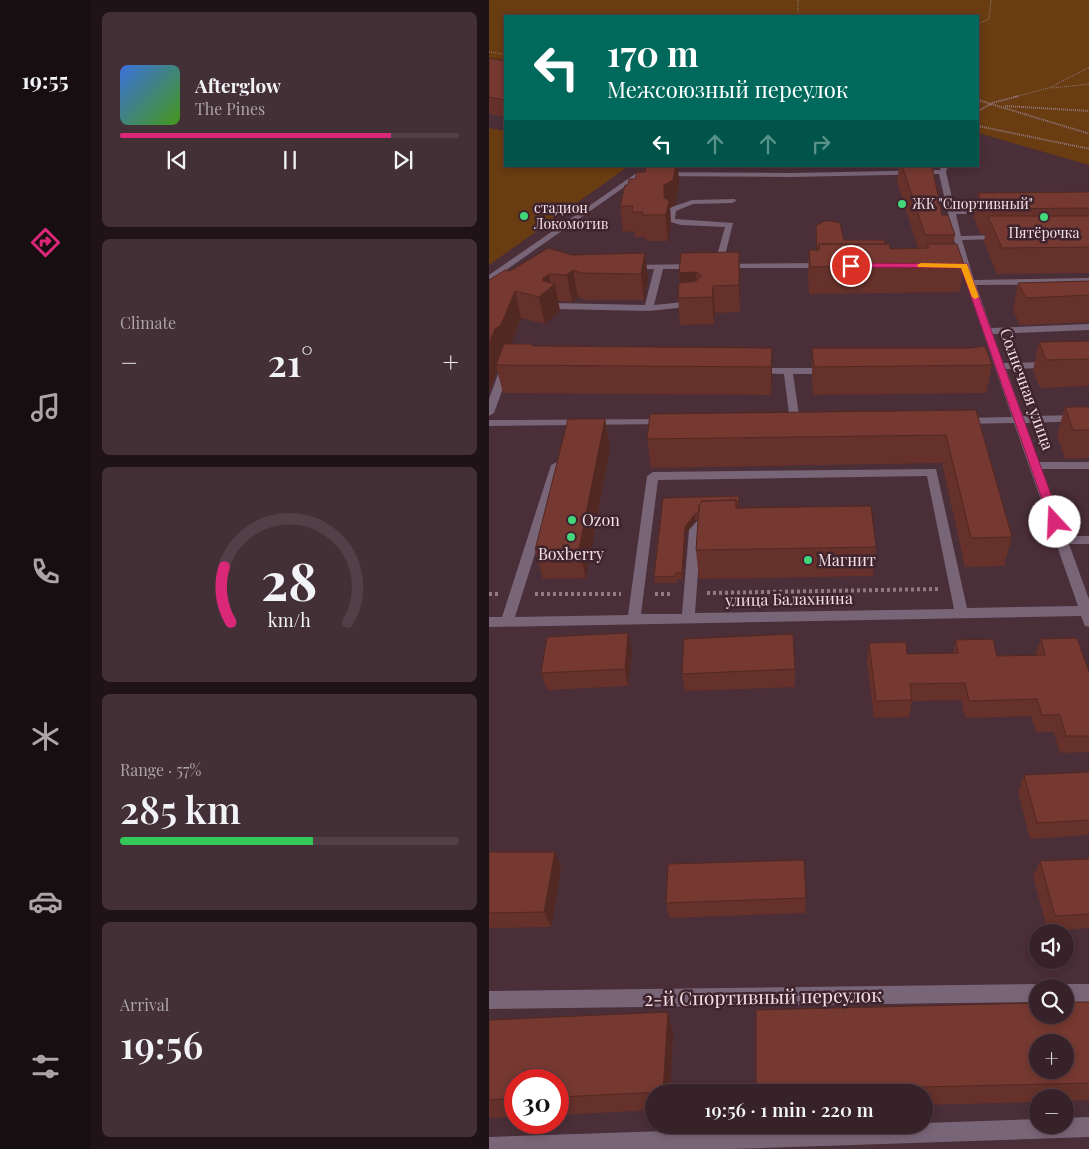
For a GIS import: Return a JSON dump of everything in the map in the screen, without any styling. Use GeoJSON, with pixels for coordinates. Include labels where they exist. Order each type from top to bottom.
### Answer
{"type":"FeatureCollection","features":[{"type":"Feature","properties":{"kind":"street"},"geometry":{"type":"LineString","coordinates":[[489,280],[649,167]]}},
{"type":"Feature","properties":{"kind":"street"},"geometry":{"type":"LineString","coordinates":[[639,174],[791,175],[943,169]]}},
{"type":"Feature","properties":{"kind":"street","name":"Солнечная улица"},"geometry":{"type":"LineString","coordinates":[[943,169],[958,238],[959,265],[970,283],[988,330],[1088,614]]}},
{"type":"Feature","properties":{"kind":"street"},"geometry":{"type":"LineString","coordinates":[[718,266],[730,225],[681,223],[671,220],[670,216],[672,210],[692,202],[732,201]]}},
{"type":"Feature","properties":{"kind":"street"},"geometry":{"type":"LineString","coordinates":[[951,212],[1001,212]]}},
{"type":"Feature","properties":{"kind":"street"},"geometry":{"type":"LineString","coordinates":[[958,238],[1014,237]]}},
{"type":"Feature","properties":{"kind":"street"},"geometry":{"type":"LineString","coordinates":[[620,267],[836,266]]}},
{"type":"Feature","properties":{"kind":"street"},"geometry":{"type":"LineString","coordinates":[[506,268],[525,267]]}},
{"type":"Feature","properties":{"kind":"street"},"geometry":{"type":"LineString","coordinates":[[649,308],[659,267]]}},
{"type":"Feature","properties":{"kind":"street"},"geometry":{"type":"LineString","coordinates":[[970,283],[1089,281]]}},
{"type":"Feature","properties":{"kind":"street"},"geometry":{"type":"LineString","coordinates":[[553,306],[649,308],[698,303]]}},
{"type":"Feature","properties":{"kind":"street"},"geometry":{"type":"LineString","coordinates":[[988,330],[1089,327]]}},
{"type":"Feature","properties":{"kind":"street"},"geometry":{"type":"LineString","coordinates":[[489,413],[509,357]]}},
{"type":"Feature","properties":{"kind":"street"},"geometry":{"type":"LineString","coordinates":[[1001,366],[1060,365]]}},
{"type":"Feature","properties":{"kind":"street"},"geometry":{"type":"LineString","coordinates":[[749,371],[837,371]]}},
{"type":"Feature","properties":{"kind":"street"},"geometry":{"type":"LineString","coordinates":[[788,371],[795,422]]}},
{"type":"Feature","properties":{"kind":"street"},"geometry":{"type":"LineString","coordinates":[[951,421],[1089,418]]}},
{"type":"Feature","properties":{"kind":"street"},"geometry":{"type":"LineString","coordinates":[[489,423],[677,422]]}},
{"type":"Feature","properties":{"kind":"street"},"geometry":{"type":"LineString","coordinates":[[507,622],[559,460]]}},
{"type":"Feature","properties":{"kind":"street"},"geometry":{"type":"LineString","coordinates":[[1035,466],[1089,465]]}},
{"type":"Feature","properties":{"kind":"street"},"geometry":{"type":"LineString","coordinates":[[634,619],[653,476],[932,472],[961,613]]}},
{"type":"Feature","properties":{"kind":"street"},"geometry":{"type":"LineString","coordinates":[[688,618],[695,530],[707,522],[722,522]]}},
{"type":"Feature","properties":{"kind":"street"},"geometry":{"type":"LineString","coordinates":[[1062,540],[1089,540]]}},
{"type":"Feature","properties":{"kind":"street","name":"улица Балахнина"},"geometry":{"type":"LineString","coordinates":[[489,622],[961,613],[1088,614]]}},
{"type":"Feature","properties":{"kind":"street"},"geometry":{"type":"LineString","coordinates":[[1074,993],[1089,993]]}},
{"type":"Feature","properties":{"kind":"street","name":"2-й Спортивный переулок"},"geometry":{"type":"LineString","coordinates":[[489,1000],[1029,994]]}},
{"type":"Feature","properties":{"kind":"street"},"geometry":{"type":"LineString","coordinates":[[489,1147],[1089,1127]]}},
{"type":"Feature","properties":{"kind":"path"},"geometry":{"type":"LineString","coordinates":[[797,0],[798,15]]}},
{"type":"Feature","properties":{"kind":"path"},"geometry":{"type":"LineString","coordinates":[[979,24],[989,19],[991,0]]}},
{"type":"Feature","properties":{"kind":"path"},"geometry":{"type":"LineString","coordinates":[[489,52],[504,54]]}},
{"type":"Feature","properties":{"kind":"path"},"geometry":{"type":"LineString","coordinates":[[979,110],[992,104],[1046,88],[1089,67]]}},
{"type":"Feature","properties":{"kind":"path"},"geometry":{"type":"LineString","coordinates":[[1046,88],[1089,84]]}},
{"type":"Feature","properties":{"kind":"path"},"geometry":{"type":"LineString","coordinates":[[979,100],[998,105],[1089,111]]}},
{"type":"Feature","properties":{"kind":"path"},"geometry":{"type":"LineString","coordinates":[[998,105],[1089,134]]}},
{"type":"Feature","properties":{"kind":"path"},"geometry":{"type":"LineString","coordinates":[[979,126],[1089,149]]}},
{"type":"Feature","properties":{"kind":"path"},"geometry":{"type":"LineString","coordinates":[[489,594],[637,594],[956,588]]}},
{"type":"Feature","properties":{"kind":"shaded area"},"geometry":{"type":"Polygon","coordinates":[[[489,0],[1089,0],[1089,165],[979,133],[979,15],[504,15],[504,59],[489,59],[489,0]]]}},
{"type":"Feature","properties":{"kind":"shaded area","name":"стадион Локомотив"},"geometry":{"type":"Polygon","coordinates":[[[489,128],[504,131],[504,167],[628,167],[489,265],[489,128]]]}},
{"type":"Feature","properties":{"kind":"building"},"geometry":{"type":"Polygon","coordinates":[[[489,58],[504,61],[504,100],[489,97],[489,58]]]}},
{"type":"Feature","properties":{"kind":"building"},"geometry":{"type":"Polygon","coordinates":[[[646,167],[676,167],[673,180],[664,185],[664,198],[669,200],[666,215],[642,215],[643,212],[632,212],[633,206],[620,206],[625,185],[628,185],[629,179],[635,179],[637,172],[645,172],[646,167]]]}},
{"type":"Feature","properties":{"kind":"building"},"geometry":{"type":"Polygon","coordinates":[[[902,167],[932,167],[942,215],[948,215],[955,235],[925,235],[902,167]]]}},
{"type":"Feature","properties":{"kind":"building"},"geometry":{"type":"Polygon","coordinates":[[[1090,192],[1090,208],[984,209],[978,193],[1090,192]]]}},
{"type":"Feature","properties":{"kind":"building"},"geometry":{"type":"Polygon","coordinates":[[[988,216],[1090,216],[1090,247],[1002,248],[988,216]]]}},
{"type":"Feature","properties":{"kind":"building"},"geometry":{"type":"Polygon","coordinates":[[[824,221],[840,223],[844,240],[884,240],[885,244],[819,244],[817,250],[816,226],[824,221]]]}},
{"type":"Feature","properties":{"kind":"building"},"geometry":{"type":"Polygon","coordinates":[[[819,244],[889,244],[890,249],[929,248],[927,244],[957,244],[964,265],[810,267],[809,250],[819,250],[819,244]]]}},
{"type":"Feature","properties":{"kind":"building"},"geometry":{"type":"Polygon","coordinates":[[[548,248],[572,255],[645,253],[641,274],[581,273],[573,270],[567,275],[549,274],[543,278],[543,281],[555,284],[539,297],[515,291],[501,325],[495,329],[489,344],[489,280],[505,270],[510,271],[548,248]]]}},
{"type":"Feature","properties":{"kind":"building"},"geometry":{"type":"Polygon","coordinates":[[[739,252],[739,285],[713,286],[712,297],[678,298],[679,283],[696,281],[702,276],[696,272],[679,273],[681,253],[739,252]]]}},
{"type":"Feature","properties":{"kind":"building"},"geometry":{"type":"Polygon","coordinates":[[[1090,281],[1090,295],[1026,298],[1018,283],[1090,281]]]}},
{"type":"Feature","properties":{"kind":"building"},"geometry":{"type":"Polygon","coordinates":[[[1090,341],[1090,359],[1046,360],[1039,342],[1090,341]]]}},
{"type":"Feature","properties":{"kind":"building"},"geometry":{"type":"Polygon","coordinates":[[[504,344],[532,344],[533,346],[772,348],[771,367],[496,365],[504,344]]]}},
{"type":"Feature","properties":{"kind":"building"},"geometry":{"type":"Polygon","coordinates":[[[985,346],[992,365],[814,367],[812,348],[971,348],[985,346]]]}},
{"type":"Feature","properties":{"kind":"building"},"geometry":{"type":"Polygon","coordinates":[[[1065,407],[1090,407],[1090,430],[1073,430],[1065,407]]]}},
{"type":"Feature","properties":{"kind":"building"},"geometry":{"type":"Polygon","coordinates":[[[976,410],[1012,537],[971,538],[946,435],[647,439],[650,414],[976,410]]]}},
{"type":"Feature","properties":{"kind":"building"},"geometry":{"type":"Polygon","coordinates":[[[568,419],[605,419],[579,549],[535,550],[568,419]]]}},
{"type":"Feature","properties":{"kind":"building"},"geometry":{"type":"Polygon","coordinates":[[[739,496],[738,508],[736,500],[702,501],[699,506],[699,513],[695,514],[685,527],[682,573],[676,573],[676,576],[654,577],[663,498],[739,496]]]}},
{"type":"Feature","properties":{"kind":"building"},"geometry":{"type":"Polygon","coordinates":[[[736,500],[736,508],[871,506],[876,547],[696,550],[699,506],[702,501],[736,500]]]}},
{"type":"Feature","properties":{"kind":"building"},"geometry":{"type":"Polygon","coordinates":[[[628,633],[625,669],[541,673],[547,637],[628,633]]]}},
{"type":"Feature","properties":{"kind":"building"},"geometry":{"type":"Polygon","coordinates":[[[793,634],[795,669],[682,674],[684,639],[793,634]]]}},
{"type":"Feature","properties":{"kind":"building"},"geometry":{"type":"Polygon","coordinates":[[[1077,638],[1090,674],[1090,736],[1066,736],[1060,715],[1042,715],[1037,699],[969,701],[965,683],[910,684],[912,700],[876,701],[869,643],[906,642],[907,654],[958,653],[956,640],[993,639],[997,656],[1045,655],[1041,639],[1077,638]]]}},
{"type":"Feature","properties":{"kind":"building"},"geometry":{"type":"Polygon","coordinates":[[[1090,772],[1090,820],[1037,823],[1024,775],[1090,772]]]}},
{"type":"Feature","properties":{"kind":"building"},"geometry":{"type":"Polygon","coordinates":[[[489,852],[555,852],[544,912],[489,913],[489,852]]]}},
{"type":"Feature","properties":{"kind":"building"},"geometry":{"type":"Polygon","coordinates":[[[1090,859],[1090,914],[1055,916],[1040,861],[1090,859]]]}},
{"type":"Feature","properties":{"kind":"building"},"geometry":{"type":"Polygon","coordinates":[[[804,860],[806,898],[666,903],[668,864],[804,860]]]}},
{"type":"Feature","properties":{"kind":"building"},"geometry":{"type":"Polygon","coordinates":[[[1074,1002],[1090,1002],[1090,1083],[933,1087],[933,1084],[756,1084],[756,1010],[1029,1003],[1029,1024],[1074,1024],[1074,1002]]]}},
{"type":"Feature","properties":{"kind":"building"},"geometry":{"type":"Polygon","coordinates":[[[668,1012],[664,1084],[645,1084],[645,1093],[569,1096],[569,1069],[504,1069],[504,1099],[489,1100],[489,1020],[668,1012]]]}},
{"type":"Feature","properties":{"kind":"slow traffic"},"geometry":{"type":"LineString","coordinates":[[921,265],[964,265],[975,297]]}},
{"type":"Feature","properties":{"kind":"place","name":"ЖК \"Спортивный\""},"geometry":{"type":"Point","coordinates":[902,204]}},
{"type":"Feature","properties":{"kind":"place","name":"стадион Локомотив"},"geometry":{"type":"Point","coordinates":[524,216]}},
{"type":"Feature","properties":{"kind":"place","name":"Пятёрочка"},"geometry":{"type":"Point","coordinates":[1044,217]}},
{"type":"Feature","properties":{"kind":"place","name":"Ozon"},"geometry":{"type":"Point","coordinates":[572,520]}},
{"type":"Feature","properties":{"kind":"place","name":"Boxberry"},"geometry":{"type":"Point","coordinates":[571,537]}},
{"type":"Feature","properties":{"kind":"place","name":"Магнит"},"geometry":{"type":"Point","coordinates":[808,560]}},
{"type":"Feature","properties":{"kind":"route"},"geometry":{"type":"LineString","coordinates":[[851,266],[964,265],[1055,522]]}}]}
